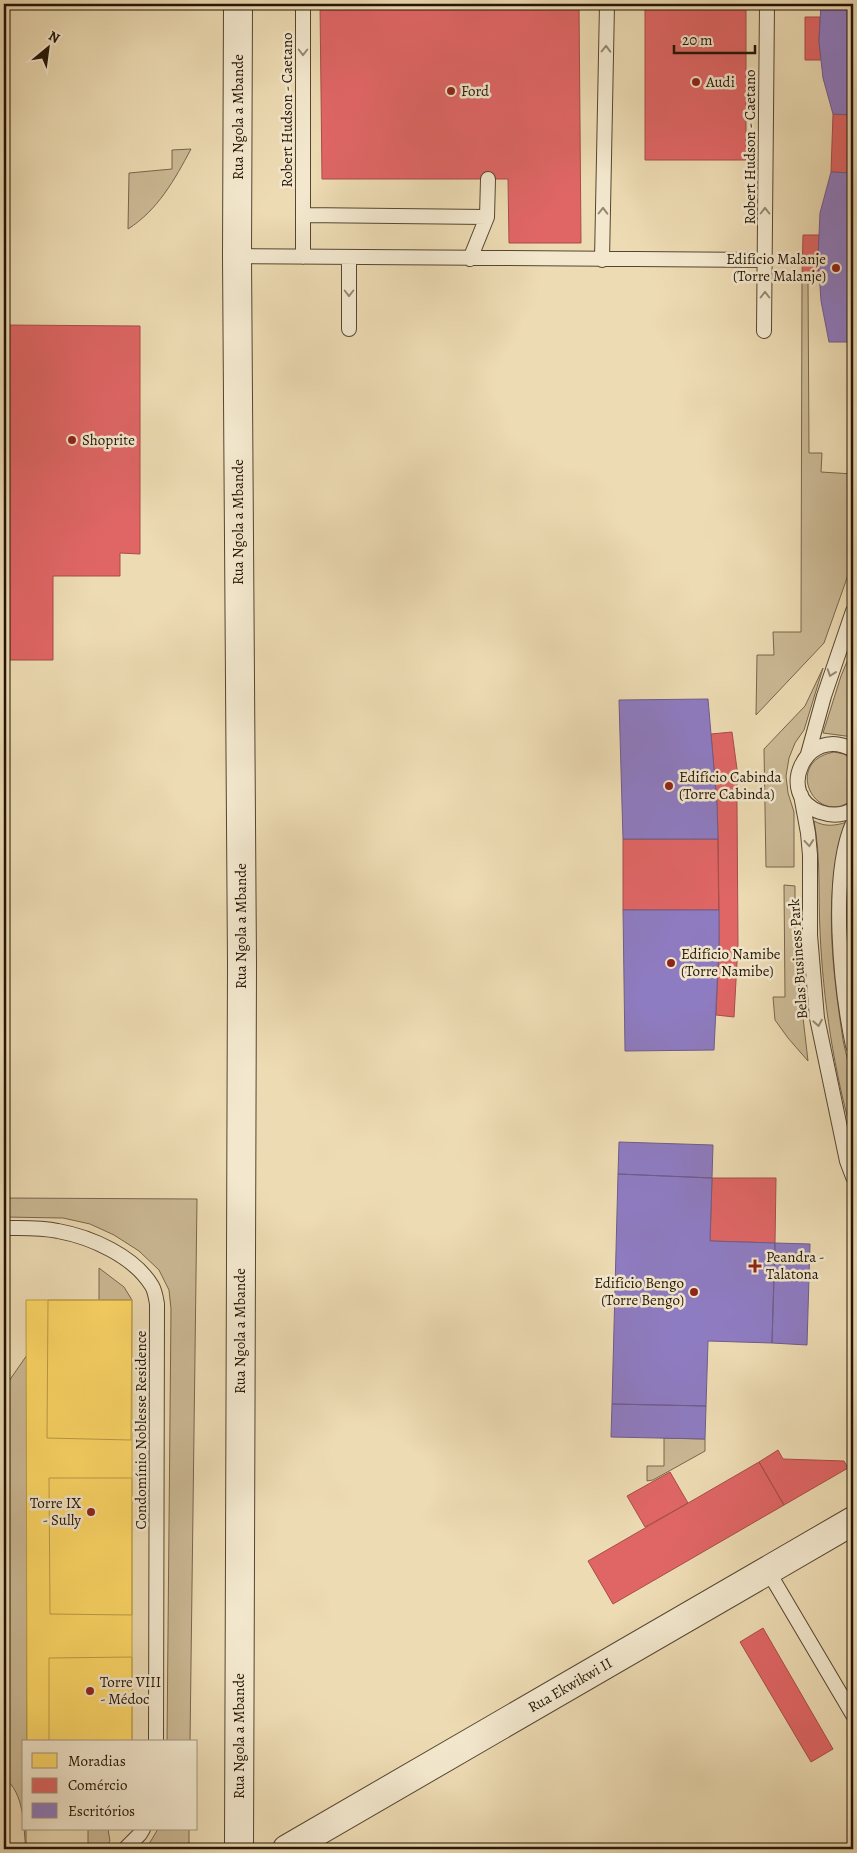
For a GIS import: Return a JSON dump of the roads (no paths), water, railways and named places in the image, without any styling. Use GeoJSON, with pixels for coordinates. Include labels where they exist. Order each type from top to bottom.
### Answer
{"type":"FeatureCollection","features":[{"type":"Feature","properties":{"kind":"street","name":"Rua Ngola a Mbande"},"geometry":{"type":"LineString","coordinates":[[238,4],[237,256],[242,954],[239,1849]]}},
{"type":"Feature","properties":{"kind":"street","name":"Rua Ekwikwi II"},"geometry":{"type":"LineString","coordinates":[[287,1849],[853,1521]]}},
{"type":"Feature","properties":{"kind":"lane","name":"Robert Hudson - Caetano"},"geometry":{"type":"LineString","coordinates":[[303,4],[303,256]]}},
{"type":"Feature","properties":{"kind":"lane"},"geometry":{"type":"LineString","coordinates":[[602,260],[607,4]]}},
{"type":"Feature","properties":{"kind":"lane","name":"Robert Hudson - Caetano"},"geometry":{"type":"LineString","coordinates":[[764,330],[767,4]]}},
{"type":"Feature","properties":{"kind":"lane"},"geometry":{"type":"LineString","coordinates":[[470,259],[487,217],[488,179]]}},
{"type":"Feature","properties":{"kind":"lane"},"geometry":{"type":"LineString","coordinates":[[303,215],[487,217]]}},
{"type":"Feature","properties":{"kind":"lane"},"geometry":{"type":"LineString","coordinates":[[237,256],[765,260]]}},
{"type":"Feature","properties":{"kind":"lane"},"geometry":{"type":"LineString","coordinates":[[349,329],[350,257]]}},
{"type":"Feature","properties":{"kind":"lane","name":"Belas Business Park"},"geometry":{"type":"LineString","coordinates":[[853,611],[824,696],[808,754],[800,766],[797,781],[808,832],[810,855],[810,935],[817,1018],[847,1161],[853,1177]]}},
{"type":"Feature","properties":{"kind":"lane"},"geometry":{"type":"LineString","coordinates":[[808,754],[827,744],[841,744],[853,750]]}},
{"type":"Feature","properties":{"kind":"lane"},"geometry":{"type":"LineString","coordinates":[[801,795],[807,804],[816,811],[826,814],[838,815],[853,809]]}},
{"type":"Feature","properties":{"kind":"lane"},"geometry":{"type":"LineString","coordinates":[[853,823],[843,860],[840,946],[853,1046]]}},
{"type":"Feature","properties":{"kind":"lane","name":"Condomínio Noblesse Residence"},"geometry":{"type":"LineString","coordinates":[[4,1228],[57,1230],[90,1240],[120,1256],[141,1271],[153,1287],[157,1304],[156,1740]]}},
{"type":"Feature","properties":{"kind":"lane"},"geometry":{"type":"LineString","coordinates":[[768,1571],[853,1715]]}},
{"type":"Feature","properties":{"kind":"lane"},"geometry":{"type":"LineString","coordinates":[[125,1849],[142,1830]]}},
{"type":"Feature","properties":{"kind":"place","name":"Audi"},"geometry":{"type":"Point","coordinates":[696,82]}},
{"type":"Feature","properties":{"kind":"place","name":"Ford"},"geometry":{"type":"Point","coordinates":[451,91]}},
{"type":"Feature","properties":{"kind":"place","name":"Edifício Malanje (Torre Malanje)"},"geometry":{"type":"Point","coordinates":[836,268]}},
{"type":"Feature","properties":{"kind":"place","name":"Shoprite"},"geometry":{"type":"Point","coordinates":[72,440]}},
{"type":"Feature","properties":{"kind":"place","name":"Edifício Cabinda (Torre Cabinda)"},"geometry":{"type":"Point","coordinates":[669,786]}},
{"type":"Feature","properties":{"kind":"place","name":"Edifício Namibe (Torre Namibe)"},"geometry":{"type":"Point","coordinates":[671,963]}},
{"type":"Feature","properties":{"kind":"place","name":"Peandra - Talatona"},"geometry":{"type":"Point","coordinates":[755,1266]}},
{"type":"Feature","properties":{"kind":"place","name":"Edifício Bengo (Torre Bengo)"},"geometry":{"type":"Point","coordinates":[694,1292]}},
{"type":"Feature","properties":{"kind":"place","name":"Torre IX - Sully"},"geometry":{"type":"Point","coordinates":[91,1512]}},
{"type":"Feature","properties":{"kind":"place","name":"Torre VIII - Médoc"},"geometry":{"type":"Point","coordinates":[90,1691]}}]}
